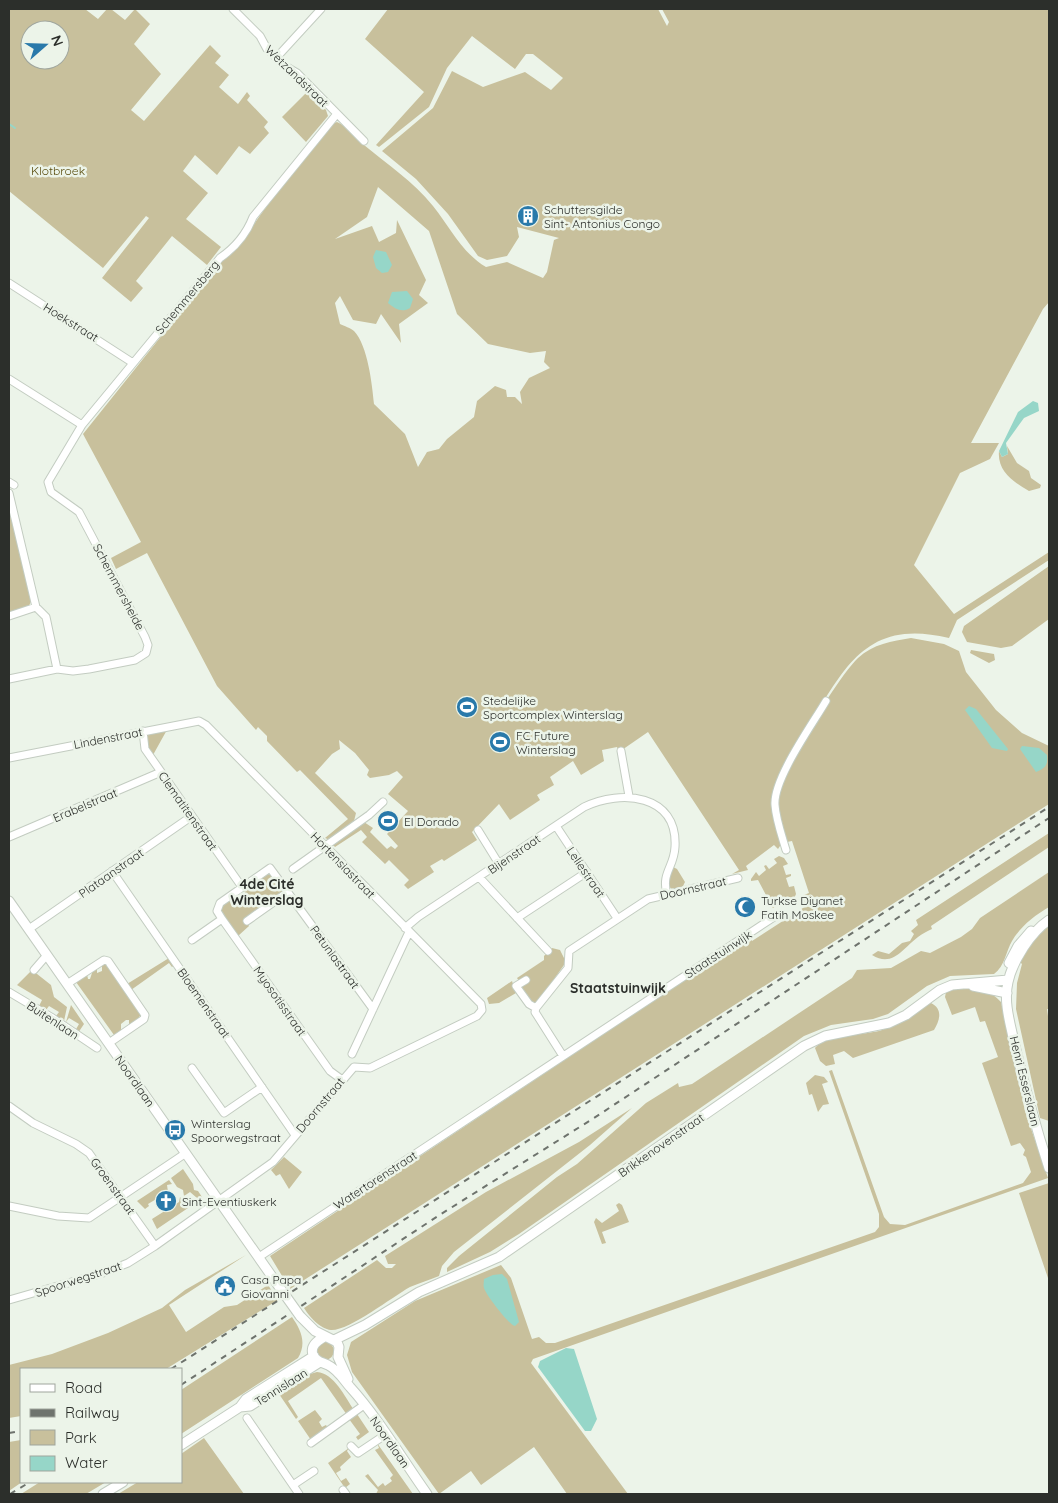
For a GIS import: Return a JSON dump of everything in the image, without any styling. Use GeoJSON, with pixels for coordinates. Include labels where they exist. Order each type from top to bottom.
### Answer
{"type":"FeatureCollection","features":[{"type":"Feature","properties":{"kind":"street","name":"Wetzandstraat"},"geometry":{"type":"LineString","coordinates":[[232,9],[277,57],[297,73],[336,115],[364,141]]}},
{"type":"Feature","properties":{"kind":"street"},"geometry":{"type":"LineString","coordinates":[[277,57],[321,9]]}},
{"type":"Feature","properties":{"kind":"street","name":"Schemmersberg"},"geometry":{"type":"LineString","coordinates":[[49,487],[48,482],[52,474],[82,425],[220,258],[235,247],[248,230],[252,217],[336,115]]}},
{"type":"Feature","properties":{"kind":"street","name":"Hoekstraat"},"geometry":{"type":"LineString","coordinates":[[9,283],[133,363]]}},
{"type":"Feature","properties":{"kind":"street"},"geometry":{"type":"LineString","coordinates":[[9,379],[82,425]]}},
{"type":"Feature","properties":{"kind":"street","name":"Schemmersheide"},"geometry":{"type":"LineString","coordinates":[[9,679],[57,669],[81,670],[135,660],[146,653],[148,645],[79,512],[54,495],[49,487]]}},
{"type":"Feature","properties":{"kind":"street"},"geometry":{"type":"LineString","coordinates":[[9,493],[36,607],[46,617],[57,669]]}},
{"type":"Feature","properties":{"kind":"street"},"geometry":{"type":"LineString","coordinates":[[9,616],[36,607]]}},
{"type":"Feature","properties":{"kind":"street"},"geometry":{"type":"LineString","coordinates":[[786,850],[778,820],[776,796],[792,758],[826,701]]}},
{"type":"Feature","properties":{"kind":"street","name":"Lindenstraat"},"geometry":{"type":"LineString","coordinates":[[9,758],[191,721],[199,721],[206,725]]}},
{"type":"Feature","properties":{"kind":"street","name":"Hortensiastraat"},"geometry":{"type":"LineString","coordinates":[[206,725],[481,1004]]}},
{"type":"Feature","properties":{"kind":"street","name":"Clematitenstraat"},"geometry":{"type":"LineString","coordinates":[[143,731],[145,749],[242,887]]}},
{"type":"Feature","properties":{"kind":"street"},"geometry":{"type":"LineString","coordinates":[[621,751],[629,796]]}},
{"type":"Feature","properties":{"kind":"street","name":"Erabelstraat"},"geometry":{"type":"LineString","coordinates":[[9,837],[161,772]]}},
{"type":"Feature","properties":{"kind":"street","name":"Bijenstraat"},"geometry":{"type":"LineString","coordinates":[[352,1054],[407,930],[418,917],[596,801],[629,796],[651,802],[664,813],[671,823],[675,835],[673,861],[664,881],[667,895]]}},
{"type":"Feature","properties":{"kind":"street","name":"Hortensiastraat"},"geometry":{"type":"LineString","coordinates":[[292,869],[369,816],[383,802]]}},
{"type":"Feature","properties":{"kind":"street","name":"Plataanstraat"},"geometry":{"type":"LineString","coordinates":[[29,929],[192,816]]}},
{"type":"Feature","properties":{"kind":"street","name":"Leliestraat"},"geometry":{"type":"LineString","coordinates":[[556,826],[617,918]]}},
{"type":"Feature","properties":{"kind":"street"},"geometry":{"type":"LineString","coordinates":[[478,830],[499,864]]}},
{"type":"Feature","properties":{"kind":"street","name":"Petuniastraat"},"geometry":{"type":"LineString","coordinates":[[242,887],[270,868],[372,1009]]}},
{"type":"Feature","properties":{"kind":"street","name":"Bloemenstraat"},"geometry":{"type":"LineString","coordinates":[[112,872],[295,1135]]}},
{"type":"Feature","properties":{"kind":"street"},"geometry":{"type":"LineString","coordinates":[[517,918],[586,872]]}},
{"type":"Feature","properties":{"kind":"street"},"geometry":{"type":"LineString","coordinates":[[479,877],[548,950]]}},
{"type":"Feature","properties":{"kind":"street","name":"Doornstraat"},"geometry":{"type":"LineString","coordinates":[[536,1008],[568,968],[569,951],[617,918],[648,899],[738,878]]}},
{"type":"Feature","properties":{"kind":"street"},"geometry":{"type":"LineString","coordinates":[[192,940],[222,919],[217,907],[242,887]]}},
{"type":"Feature","properties":{"kind":"street"},"geometry":{"type":"LineString","coordinates":[[247,921],[288,892]]}},
{"type":"Feature","properties":{"kind":"street","name":"Noordlaan"},"geometry":{"type":"LineString","coordinates":[[9,901],[300,1316],[315,1344]]}},
{"type":"Feature","properties":{"kind":"street","name":"Staatstuinwijk"},"geometry":{"type":"LineString","coordinates":[[492,1103],[774,917]]}},
{"type":"Feature","properties":{"kind":"street","name":"Myosotisstraat"},"geometry":{"type":"LineString","coordinates":[[222,919],[330,1071],[341,1079]]}},
{"type":"Feature","properties":{"kind":"street","name":"Henri Esserslaan"},"geometry":{"type":"LineString","coordinates":[[1049,920],[1031,930],[1018,946],[1006,973],[1010,1025],[1023,1081],[1049,1168]]}},
{"type":"Feature","properties":{"kind":"street"},"geometry":{"type":"LineString","coordinates":[[34,970],[47,955]]}},
{"type":"Feature","properties":{"kind":"street","name":"Noordlaan"},"geometry":{"type":"LineString","coordinates":[[67,984],[104,960],[108,961],[145,1014],[144,1019],[109,1043]]}},
{"type":"Feature","properties":{"kind":"street"},"geometry":{"type":"LineString","coordinates":[[526,980],[516,986],[529,1004],[536,1008],[534,1012],[563,1056]]}},
{"type":"Feature","properties":{"kind":"street","name":"Brikkenovenstraat"},"geometry":{"type":"LineString","coordinates":[[337,1344],[419,1292],[499,1258],[804,1046],[825,1036],[889,1023],[906,1015],[940,990],[964,984],[1008,980]]}},
{"type":"Feature","properties":{"kind":"street","name":"Brikkenovenstraat"},"geometry":{"type":"LineString","coordinates":[[964,984],[1007,993]]}},
{"type":"Feature","properties":{"kind":"street","name":"Buitenlaan"},"geometry":{"type":"LineString","coordinates":[[9,992],[97,1048]]}},
{"type":"Feature","properties":{"kind":"street","name":"Doornstraat"},"geometry":{"type":"LineString","coordinates":[[219,1200],[273,1162],[341,1079],[354,1067],[370,1068],[477,1016],[482,1010],[481,1004]]}},
{"type":"Feature","properties":{"kind":"street"},"geometry":{"type":"LineString","coordinates":[[192,1068],[224,1113],[262,1087]]}},
{"type":"Feature","properties":{"kind":"street","name":"Watertorenstraat"},"geometry":{"type":"LineString","coordinates":[[259,1257],[492,1103]]}},
{"type":"Feature","properties":{"kind":"street","name":"Groenstraat"},"geometry":{"type":"LineString","coordinates":[[9,1106],[33,1123],[83,1148],[93,1157],[155,1246]]}},
{"type":"Feature","properties":{"kind":"street"},"geometry":{"type":"LineString","coordinates":[[9,1206],[84,1219],[98,1214],[186,1153]]}},
{"type":"Feature","properties":{"kind":"street","name":"Spoorwegstraat"},"geometry":{"type":"LineString","coordinates":[[9,1300],[103,1273],[128,1263],[219,1200]]}},
{"type":"Feature","properties":{"kind":"street","name":"Noordlaan"},"geometry":{"type":"LineString","coordinates":[[300,1316],[324,1337],[337,1344]]}},
{"type":"Feature","properties":{"kind":"street"},"geometry":{"type":"LineString","coordinates":[[324,1337],[312,1348],[320,1361],[338,1357],[337,1344]]}},
{"type":"Feature","properties":{"kind":"street","name":"Noordlaan"},"geometry":{"type":"LineString","coordinates":[[338,1357],[353,1390],[425,1494]]}},
{"type":"Feature","properties":{"kind":"street","name":"Noordlaan"},"geometry":{"type":"LineString","coordinates":[[320,1361],[353,1390]]}},
{"type":"Feature","properties":{"kind":"street","name":"Tennislaan"},"geometry":{"type":"LineString","coordinates":[[182,1444],[240,1407],[246,1399],[320,1361]]}},
{"type":"Feature","properties":{"kind":"street"},"geometry":{"type":"LineString","coordinates":[[311,1443],[364,1405]]}},
{"type":"Feature","properties":{"kind":"street"},"geometry":{"type":"LineString","coordinates":[[247,1418],[299,1494]]}},
{"type":"Feature","properties":{"kind":"street"},"geometry":{"type":"LineString","coordinates":[[351,1446],[358,1453],[385,1435]]}},
{"type":"Feature","properties":{"kind":"street"},"geometry":{"type":"LineString","coordinates":[[293,1485],[314,1471]]}},
{"type":"Feature","properties":{"kind":"street"},"geometry":{"type":"LineString","coordinates":[[103,1494],[121,1483]]}},
{"type":"Feature","properties":{"kind":"green space","name":"Klotbroek"},"geometry":{"type":"Polygon","coordinates":[[[9,9],[85,9],[98,19],[107,9],[111,9],[125,20],[135,9],[150,24],[134,44],[161,74],[131,110],[144,121],[210,45],[221,56],[215,63],[229,75],[219,87],[238,104],[247,92],[250,96],[247,100],[268,122],[264,127],[269,133],[250,154],[239,146],[217,175],[195,155],[183,171],[208,193],[186,219],[221,247],[207,265],[172,236],[136,281],[143,288],[131,302],[102,278],[149,218],[146,216],[103,268],[9,191],[9,9]]]}},
{"type":"Feature","properties":{"kind":"green space"},"geometry":{"type":"Polygon","coordinates":[[[388,9],[658,9],[667,26],[669,22],[662,9],[1049,9],[1049,302],[1043,309],[971,443],[999,443],[990,459],[960,473],[914,565],[954,614],[1049,552],[1049,560],[957,620],[949,638],[920,634],[896,635],[876,642],[859,654],[832,689],[786,765],[773,791],[774,814],[782,843],[778,849],[774,845],[746,866],[748,870],[732,874],[739,870],[648,732],[619,752],[617,747],[602,750],[604,761],[581,775],[573,761],[550,777],[554,785],[537,795],[540,800],[510,820],[499,804],[472,832],[477,840],[444,861],[442,859],[430,866],[434,872],[408,889],[404,885],[409,880],[389,860],[385,864],[362,842],[367,837],[361,830],[335,847],[333,845],[364,822],[373,828],[370,832],[387,849],[391,846],[395,849],[398,846],[387,834],[408,811],[388,794],[403,777],[397,771],[389,775],[370,778],[367,775],[369,770],[355,753],[339,740],[340,749],[332,754],[315,773],[356,813],[354,821],[330,840],[325,838],[348,819],[300,770],[297,772],[267,741],[267,736],[258,727],[256,730],[217,686],[147,553],[116,569],[111,558],[141,542],[83,434],[223,259],[241,243],[272,199],[330,125],[337,122],[345,127],[364,145],[409,181],[433,206],[470,255],[486,267],[507,262],[543,278],[547,272],[554,240],[559,238],[517,227],[519,237],[507,256],[487,260],[478,256],[448,214],[416,179],[382,151],[433,108],[452,71],[483,87],[525,72],[551,90],[563,78],[533,54],[526,54],[515,69],[472,36],[447,68],[429,107],[379,147],[376,145],[424,92],[365,39],[388,9]],[[378,187],[367,217],[335,239],[372,226],[379,242],[396,233],[397,220],[426,280],[419,295],[428,303],[399,324],[401,343],[381,314],[376,324],[353,320],[340,296],[335,303],[340,324],[354,331],[363,346],[374,404],[405,434],[418,467],[427,452],[439,449],[447,439],[474,417],[477,401],[495,386],[506,390],[507,397],[515,397],[522,404],[520,392],[529,378],[550,368],[544,362],[546,351],[530,353],[488,344],[457,314],[429,231],[378,187]]]}},
{"type":"Feature","properties":{"kind":"green space"},"geometry":{"type":"Polygon","coordinates":[[[308,91],[326,110],[328,116],[306,142],[282,117],[308,91]]]}},
{"type":"Feature","properties":{"kind":"green space"},"geometry":{"type":"Polygon","coordinates":[[[1007,446],[1017,463],[1029,471],[1031,478],[1041,485],[1040,488],[1029,491],[1017,484],[1003,470],[999,451],[1002,457],[1008,454],[1007,446]]]}},
{"type":"Feature","properties":{"kind":"green space"},"geometry":{"type":"Polygon","coordinates":[[[9,506],[31,601],[29,606],[9,613],[9,506]]]}},
{"type":"Feature","properties":{"kind":"green space"},"geometry":{"type":"Polygon","coordinates":[[[1049,566],[1049,619],[1012,646],[1001,648],[967,642],[962,632],[964,626],[1049,566]]]}},
{"type":"Feature","properties":{"kind":"green space"},"geometry":{"type":"Polygon","coordinates":[[[911,638],[944,644],[959,651],[966,672],[996,710],[1022,733],[1049,746],[1049,804],[290,1289],[270,1256],[749,937],[752,941],[806,906],[803,901],[810,899],[804,895],[809,893],[792,841],[787,842],[779,814],[780,791],[787,773],[797,751],[823,706],[836,685],[858,658],[876,646],[911,638]]]}},
{"type":"Feature","properties":{"kind":"green space"},"geometry":{"type":"Polygon","coordinates":[[[971,650],[994,654],[995,660],[989,663],[970,653],[971,650]]]}},
{"type":"Feature","properties":{"kind":"green space"},"geometry":{"type":"Polygon","coordinates":[[[168,728],[153,755],[148,748],[146,734],[168,728]]]}},
{"type":"Feature","properties":{"kind":"green space"},"geometry":{"type":"Polygon","coordinates":[[[1049,833],[1049,847],[931,926],[932,929],[918,937],[897,955],[886,959],[872,955],[878,951],[889,954],[902,943],[910,941],[914,934],[911,931],[918,925],[916,920],[1049,833]]]}},
{"type":"Feature","properties":{"kind":"green space"},"geometry":{"type":"Polygon","coordinates":[[[779,856],[784,858],[788,864],[783,866],[786,875],[791,874],[791,876],[786,878],[789,887],[794,886],[796,894],[793,901],[790,897],[784,901],[786,905],[784,906],[781,902],[773,908],[767,900],[763,899],[765,896],[767,897],[758,880],[751,881],[751,879],[756,872],[759,876],[766,870],[764,866],[766,865],[769,869],[777,863],[774,859],[779,856]]]}},
{"type":"Feature","properties":{"kind":"green space"},"geometry":{"type":"Polygon","coordinates":[[[673,867],[677,869],[685,882],[682,888],[673,890],[667,885],[673,867]]]}},
{"type":"Feature","properties":{"kind":"green space"},"geometry":{"type":"Polygon","coordinates":[[[270,872],[283,890],[282,893],[245,918],[249,926],[238,936],[220,911],[221,905],[232,897],[236,903],[247,895],[243,890],[270,872]]]}},
{"type":"Feature","properties":{"kind":"green space"},"geometry":{"type":"Polygon","coordinates":[[[1049,872],[1049,907],[1019,931],[1012,941],[1001,967],[994,974],[950,976],[927,986],[888,1014],[873,1019],[831,1025],[804,1036],[519,1234],[490,1252],[447,1272],[447,1268],[459,1256],[557,1177],[577,1164],[646,1103],[678,1083],[679,1087],[692,1084],[852,978],[857,970],[891,968],[921,951],[930,953],[961,937],[972,929],[980,918],[1049,872]]]}},
{"type":"Feature","properties":{"kind":"green space"},"geometry":{"type":"Polygon","coordinates":[[[1049,924],[1049,1009],[1047,1009],[1049,1023],[1049,1121],[1040,1118],[1016,1009],[1017,983],[1022,964],[1019,961],[1027,948],[1049,924]]]}},
{"type":"Feature","properties":{"kind":"green space"},"geometry":{"type":"Polygon","coordinates":[[[552,948],[560,950],[566,962],[538,1002],[533,1004],[522,988],[529,981],[526,976],[519,981],[517,978],[544,960],[544,956],[552,948]]]}},
{"type":"Feature","properties":{"kind":"green space"},"geometry":{"type":"Polygon","coordinates":[[[169,958],[175,965],[172,967],[169,963],[131,990],[127,984],[169,958]]]}},
{"type":"Feature","properties":{"kind":"green space"},"geometry":{"type":"Polygon","coordinates":[[[102,964],[107,965],[141,1013],[139,1018],[129,1025],[129,1020],[121,1024],[121,1031],[114,1035],[76,982],[87,974],[88,979],[90,979],[93,970],[97,968],[97,973],[102,971],[102,964]]]}},
{"type":"Feature","properties":{"kind":"green space"},"geometry":{"type":"Polygon","coordinates":[[[32,970],[51,985],[54,997],[67,1007],[64,1021],[56,1016],[59,1012],[49,1006],[46,1010],[39,1006],[42,1000],[17,985],[32,970]]]}},
{"type":"Feature","properties":{"kind":"green space"},"geometry":{"type":"Polygon","coordinates":[[[512,981],[516,993],[499,1003],[489,1004],[487,998],[512,981]]]}},
{"type":"Feature","properties":{"kind":"green space"},"geometry":{"type":"Polygon","coordinates":[[[960,988],[988,993],[1001,1002],[1025,1111],[1048,1178],[533,1359],[531,1363],[628,1494],[567,1494],[534,1447],[481,1485],[471,1471],[439,1494],[352,1372],[347,1355],[351,1342],[415,1301],[501,1265],[511,1278],[532,1339],[539,1337],[546,1343],[555,1343],[875,1232],[879,1227],[879,1214],[829,1071],[832,1070],[884,1217],[890,1224],[905,1225],[1023,1183],[1031,1172],[1026,1157],[1023,1155],[1025,1150],[1020,1143],[1011,1146],[982,1063],[998,1057],[985,1021],[980,1022],[975,1007],[952,1015],[945,997],[946,992],[960,988]]]}},
{"type":"Feature","properties":{"kind":"green space"},"geometry":{"type":"Polygon","coordinates":[[[931,1003],[935,1005],[939,1012],[938,1022],[934,1030],[853,1058],[844,1051],[833,1055],[835,1064],[826,1066],[820,1061],[815,1048],[827,1040],[879,1031],[924,1005],[931,1003]]]}},
{"type":"Feature","properties":{"kind":"green space"},"geometry":{"type":"Polygon","coordinates":[[[71,1005],[84,1024],[78,1033],[75,1031],[79,1024],[69,1018],[66,1022],[71,1005]]]}},
{"type":"Feature","properties":{"kind":"green space"},"geometry":{"type":"Polygon","coordinates":[[[815,1075],[824,1077],[828,1082],[822,1084],[829,1104],[823,1105],[818,1112],[812,1094],[809,1095],[806,1083],[815,1075]]]}},
{"type":"Feature","properties":{"kind":"green space"},"geometry":{"type":"Polygon","coordinates":[[[632,1108],[590,1145],[454,1252],[442,1266],[439,1276],[410,1287],[359,1319],[339,1329],[331,1330],[319,1325],[304,1308],[377,1260],[386,1268],[392,1268],[396,1264],[388,1264],[385,1256],[486,1192],[579,1142],[632,1108]]]}},
{"type":"Feature","properties":{"kind":"green space"},"geometry":{"type":"Polygon","coordinates":[[[284,1157],[302,1172],[289,1189],[280,1174],[276,1176],[271,1170],[284,1157]]]}},
{"type":"Feature","properties":{"kind":"green space"},"geometry":{"type":"Polygon","coordinates":[[[183,1169],[193,1184],[194,1190],[198,1191],[202,1197],[190,1205],[197,1198],[190,1192],[184,1196],[183,1190],[177,1187],[171,1178],[183,1169]]]}},
{"type":"Feature","properties":{"kind":"green space"},"geometry":{"type":"Polygon","coordinates":[[[169,1180],[172,1184],[167,1185],[168,1192],[148,1204],[149,1206],[145,1209],[137,1201],[169,1180]]]}},
{"type":"Feature","properties":{"kind":"green space"},"geometry":{"type":"Polygon","coordinates":[[[1049,1183],[1049,1281],[1019,1193],[1049,1183]]]}},
{"type":"Feature","properties":{"kind":"green space"},"geometry":{"type":"Polygon","coordinates":[[[180,1197],[188,1208],[157,1229],[152,1219],[179,1202],[180,1197]]]}},
{"type":"Feature","properties":{"kind":"green space"},"geometry":{"type":"Polygon","coordinates":[[[619,1203],[622,1205],[629,1222],[602,1232],[606,1243],[602,1244],[594,1222],[596,1218],[602,1223],[619,1211],[616,1205],[619,1203]]]}},
{"type":"Feature","properties":{"kind":"green space"},"geometry":{"type":"Polygon","coordinates":[[[246,1255],[169,1305],[186,1332],[224,1307],[237,1305],[268,1285],[278,1300],[168,1368],[20,1368],[20,1416],[9,1418],[9,1365],[52,1354],[108,1333],[162,1308],[185,1290],[246,1255]]]}},
{"type":"Feature","properties":{"kind":"green space"},"geometry":{"type":"Polygon","coordinates":[[[292,1317],[298,1327],[302,1337],[302,1347],[298,1358],[182,1433],[182,1389],[292,1317]]]}},
{"type":"Feature","properties":{"kind":"green space"},"geometry":{"type":"Polygon","coordinates":[[[325,1342],[331,1345],[334,1351],[331,1357],[325,1360],[319,1357],[316,1351],[319,1345],[325,1342]]]}},
{"type":"Feature","properties":{"kind":"green space"},"geometry":{"type":"Polygon","coordinates":[[[323,1373],[334,1381],[354,1410],[347,1415],[321,1378],[288,1401],[298,1417],[296,1419],[279,1394],[310,1374],[323,1373]]]}},
{"type":"Feature","properties":{"kind":"green space"},"geometry":{"type":"Polygon","coordinates":[[[315,1410],[322,1419],[319,1422],[322,1427],[326,1425],[328,1428],[311,1440],[298,1421],[315,1410]]]}},
{"type":"Feature","properties":{"kind":"green space"},"geometry":{"type":"Polygon","coordinates":[[[357,1414],[369,1432],[358,1440],[356,1437],[360,1434],[349,1419],[357,1414]]]}},
{"type":"Feature","properties":{"kind":"green space"},"geometry":{"type":"Polygon","coordinates":[[[204,1438],[244,1494],[118,1494],[136,1483],[182,1483],[182,1453],[204,1438]]]}},
{"type":"Feature","properties":{"kind":"green space"},"geometry":{"type":"Polygon","coordinates":[[[20,1440],[21,1483],[9,1491],[9,1442],[20,1440]]]}},
{"type":"Feature","properties":{"kind":"green space"},"geometry":{"type":"Polygon","coordinates":[[[377,1443],[413,1494],[376,1494],[378,1490],[365,1476],[368,1474],[378,1487],[383,1483],[385,1486],[392,1481],[390,1478],[393,1475],[375,1450],[379,1448],[377,1443]]]}},
{"type":"Feature","properties":{"kind":"green space"},"geometry":{"type":"Polygon","coordinates":[[[349,1448],[347,1451],[351,1457],[340,1467],[341,1470],[336,1473],[341,1481],[346,1478],[350,1484],[345,1488],[328,1463],[349,1448]]]}},
{"type":"Feature","properties":{"kind":"green space"},"geometry":{"type":"Polygon","coordinates":[[[38,1483],[104,1483],[86,1494],[21,1494],[38,1483]]]}},
{"type":"Feature","properties":{"kind":"water"},"geometry":{"type":"Polygon","coordinates":[[[376,250],[386,252],[392,265],[388,272],[382,273],[376,268],[373,257],[376,250]]]}},
{"type":"Feature","properties":{"kind":"water"},"geometry":{"type":"Polygon","coordinates":[[[407,291],[413,299],[410,308],[399,310],[388,303],[392,292],[407,291]]]}},
{"type":"Feature","properties":{"kind":"water"},"geometry":{"type":"Polygon","coordinates":[[[1033,401],[1038,403],[1039,411],[1024,418],[1006,443],[1008,454],[1002,457],[999,451],[1018,412],[1033,401]]]}},
{"type":"Feature","properties":{"kind":"water"},"geometry":{"type":"Polygon","coordinates":[[[969,706],[976,709],[1008,749],[1007,751],[992,748],[965,710],[969,706]]]}},
{"type":"Feature","properties":{"kind":"water"},"geometry":{"type":"Polygon","coordinates":[[[1022,746],[1039,748],[1047,755],[1047,762],[1042,769],[1036,772],[1020,749],[1022,746]]]}},
{"type":"Feature","properties":{"kind":"water"},"geometry":{"type":"Polygon","coordinates":[[[502,1274],[507,1279],[519,1322],[515,1326],[498,1309],[484,1287],[484,1279],[502,1274]]]}},
{"type":"Feature","properties":{"kind":"water"},"geometry":{"type":"Polygon","coordinates":[[[566,1348],[574,1349],[597,1419],[591,1431],[585,1431],[538,1367],[540,1361],[566,1348]]]}},
{"type":"Feature","properties":{"kind":"waterway"},"geometry":{"type":"LineString","coordinates":[[9,124],[15,128]]}},
{"type":"Feature","properties":{"kind":"railway"},"geometry":{"type":"LineString","coordinates":[[173,1368],[1049,807]]}},
{"type":"Feature","properties":{"kind":"railway"},"geometry":{"type":"LineString","coordinates":[[182,1384],[438,1216],[594,1118],[1049,818]]}},
{"type":"Feature","properties":{"kind":"railway"},"geometry":{"type":"LineString","coordinates":[[9,1433],[20,1431]]}},
{"type":"Feature","properties":{"kind":"railway"},"geometry":{"type":"LineString","coordinates":[[10,1494],[28,1483]]}},
{"type":"Feature","properties":{"kind":"place","name":"Schuttersgilde Sint- Antonius Congo"},"geometry":{"type":"Point","coordinates":[528,216]}},
{"type":"Feature","properties":{"kind":"place","name":"Stedelijke Sportcomplex Winterslag"},"geometry":{"type":"Point","coordinates":[467,707]}},
{"type":"Feature","properties":{"kind":"place","name":"FC Future Winterslag"},"geometry":{"type":"Point","coordinates":[500,742]}},
{"type":"Feature","properties":{"kind":"place","name":"El Dorado"},"geometry":{"type":"Point","coordinates":[388,821]}},
{"type":"Feature","properties":{"kind":"place","name":"Turkse Diyanet Fatih Moskee"},"geometry":{"type":"Point","coordinates":[745,907]}},
{"type":"Feature","properties":{"kind":"place","name":"Winterslag Spoorwegstraat"},"geometry":{"type":"Point","coordinates":[175,1130]}},
{"type":"Feature","properties":{"kind":"place","name":"Sint-Eventiuskerk"},"geometry":{"type":"Point","coordinates":[166,1201]}},
{"type":"Feature","properties":{"kind":"place","name":"Casa Papa Giovanni"},"geometry":{"type":"Point","coordinates":[225,1286]}},
{"type":"Feature","properties":{"kind":"district","name":"4de Cité Winterslag"},"geometry":{"type":"Point","coordinates":[267,892]}},
{"type":"Feature","properties":{"kind":"district","name":"Staatstuinwijk"},"geometry":{"type":"Point","coordinates":[618,988]}}]}
